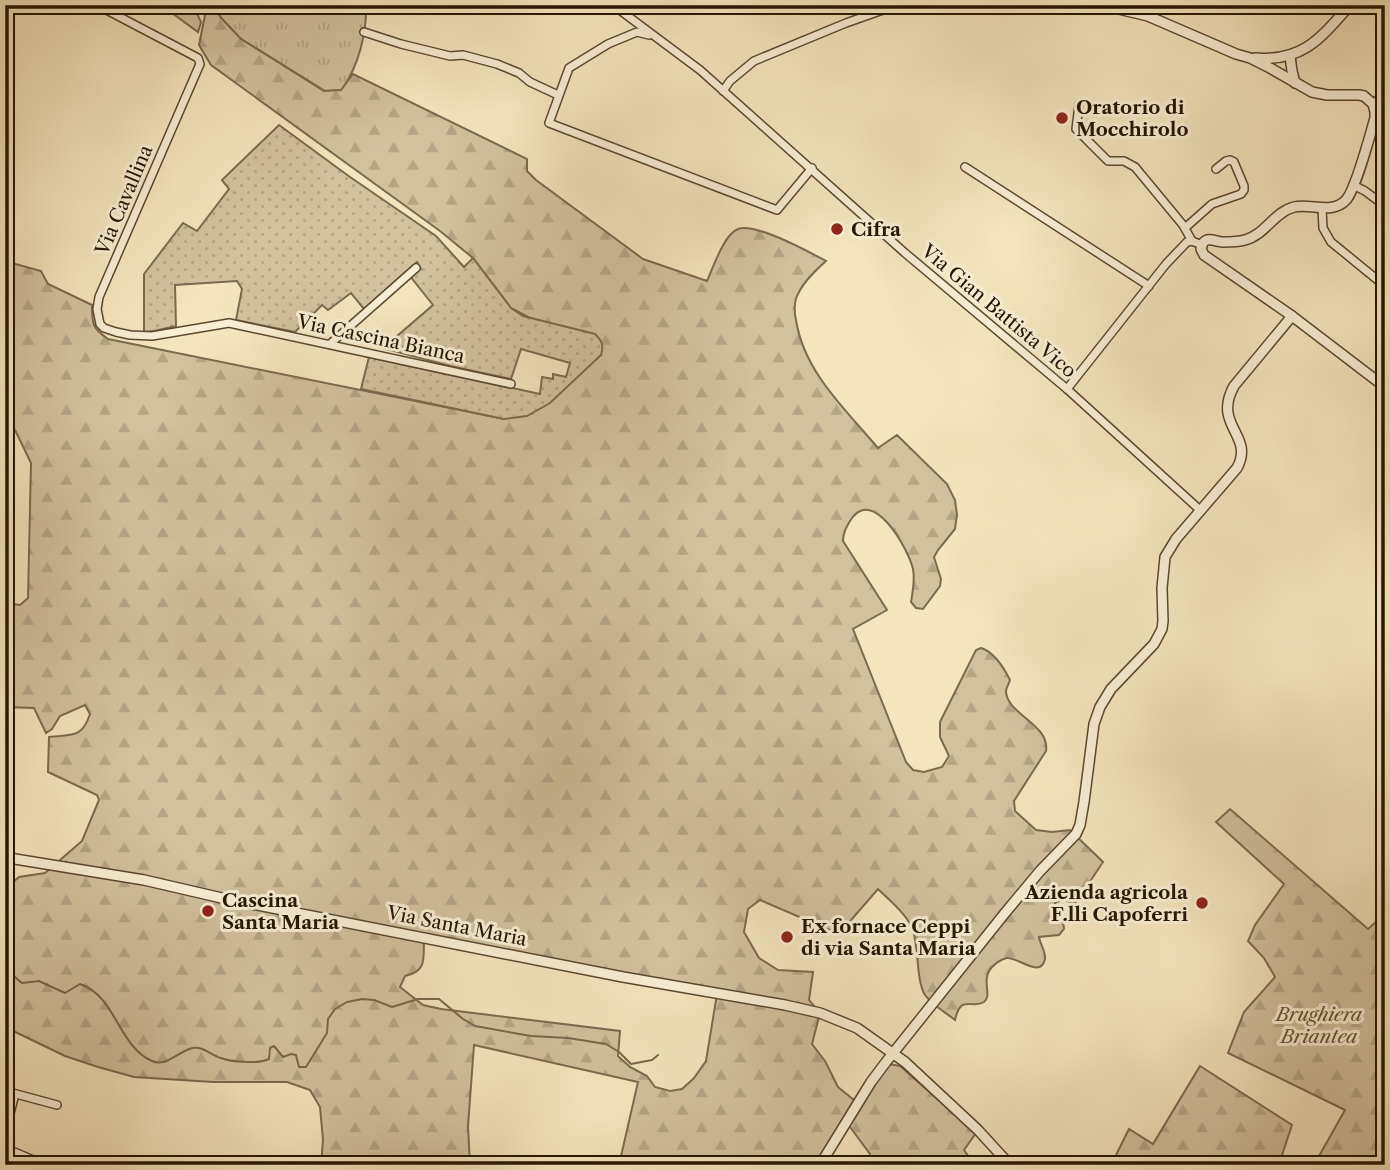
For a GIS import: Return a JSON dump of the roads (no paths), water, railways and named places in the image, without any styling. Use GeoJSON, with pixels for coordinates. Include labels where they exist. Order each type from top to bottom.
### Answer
{"type":"FeatureCollection","features":[{"type":"Feature","properties":{"kind":"street","name":"Via Cavallina"},"geometry":{"type":"LineString","coordinates":[[97,5],[198,58],[200,62],[99,297],[97,309],[100,324],[116,332],[141,335],[229,323],[245,326]]}},
{"type":"Feature","properties":{"kind":"street","name":"Via Gian Battista Vico"},"geometry":{"type":"LineString","coordinates":[[613,5],[700,70],[905,253],[1068,389],[1200,510]]}},
{"type":"Feature","properties":{"kind":"street"},"geometry":{"type":"LineString","coordinates":[[1102,5],[1147,16],[1250,58],[1284,75],[1306,90],[1367,97],[1380,117],[1349,196],[1343,203],[1322,208],[1293,207],[1251,238],[1227,242],[1210,240],[1202,245]]}},
{"type":"Feature","properties":{"kind":"street"},"geometry":{"type":"LineString","coordinates":[[1250,58],[1286,57],[1298,52],[1321,36],[1350,5]]}},
{"type":"Feature","properties":{"kind":"street"},"geometry":{"type":"LineString","coordinates":[[723,90],[754,61],[846,23],[896,6]]}},
{"type":"Feature","properties":{"kind":"street"},"geometry":{"type":"LineString","coordinates":[[364,32],[450,56],[463,55],[497,64],[558,95]]}},
{"type":"Feature","properties":{"kind":"street"},"geometry":{"type":"LineString","coordinates":[[653,36],[637,32],[608,44],[569,68],[549,123],[777,209],[812,168]]}},
{"type":"Feature","properties":{"kind":"street"},"geometry":{"type":"LineString","coordinates":[[1284,75],[1281,69],[1286,57]]}},
{"type":"Feature","properties":{"kind":"street"},"geometry":{"type":"LineString","coordinates":[[1286,57],[1295,83]]}},
{"type":"Feature","properties":{"kind":"street"},"geometry":{"type":"LineString","coordinates":[[1373,104],[1385,93]]}},
{"type":"Feature","properties":{"kind":"street"},"geometry":{"type":"LineString","coordinates":[[1079,104],[1076,129],[1108,161],[1124,161],[1135,167],[1185,228],[1192,241]]}},
{"type":"Feature","properties":{"kind":"street"},"geometry":{"type":"LineString","coordinates":[[1185,228],[1212,204],[1241,194],[1244,190],[1234,162],[1226,161],[1216,169]]}},
{"type":"Feature","properties":{"kind":"street"},"geometry":{"type":"LineString","coordinates":[[965,167],[1149,286]]}},
{"type":"Feature","properties":{"kind":"street"},"geometry":{"type":"LineString","coordinates":[[1353,185],[1385,206]]}},
{"type":"Feature","properties":{"kind":"street"},"geometry":{"type":"LineString","coordinates":[[1322,208],[1323,228],[1331,242],[1385,286]]}},
{"type":"Feature","properties":{"kind":"street"},"geometry":{"type":"LineString","coordinates":[[1068,389],[1185,243],[1192,241],[1202,245]]}},
{"type":"Feature","properties":{"kind":"street"},"geometry":{"type":"LineString","coordinates":[[1202,245],[1203,253],[1385,387]]}},
{"type":"Feature","properties":{"kind":"street"},"geometry":{"type":"LineString","coordinates":[[330,344],[416,268]]}},
{"type":"Feature","properties":{"kind":"street"},"geometry":{"type":"LineString","coordinates":[[820,1165],[893,1053],[1040,871],[1076,834],[1084,802],[1096,715],[1111,689],[1158,638],[1162,629],[1162,588],[1166,557],[1176,539],[1241,462],[1242,448],[1227,413],[1229,395],[1292,316]]}},
{"type":"Feature","properties":{"kind":"street","name":"Via Cascina Bianca"},"geometry":{"type":"LineString","coordinates":[[245,326],[511,384]]}},
{"type":"Feature","properties":{"kind":"street","name":"Via Santa Maria"},"geometry":{"type":"LineString","coordinates":[[5,855],[820,1013],[858,1028],[905,1062],[978,1130],[1010,1165]]}},
{"type":"Feature","properties":{"kind":"street"},"geometry":{"type":"LineString","coordinates":[[5,1091],[57,1105]]}},
{"type":"Feature","properties":{"kind":"street"},"geometry":{"type":"LineString","coordinates":[[5,1133],[15,1094]]}},
{"type":"Feature","properties":{"kind":"street"},"geometry":{"type":"LineString","coordinates":[[5,1149],[31,1159]]}},
{"type":"Feature","properties":{"kind":"waterway"},"geometry":{"type":"LineString","coordinates":[[5,964],[22,983],[39,981],[65,993],[80,984],[92,990],[110,1010],[131,1044],[141,1054],[159,1062],[165,1062],[195,1048],[226,1059],[259,1062],[269,1059],[270,1048],[274,1046],[283,1057],[296,1055],[299,1067],[306,1067],[327,1033],[328,1019],[335,1009],[347,1002],[362,999],[374,1000],[392,1007],[418,999],[439,999],[475,1026],[531,1036],[606,1044],[631,1064],[652,1060],[658,1055]]}},
{"type":"Feature","properties":{"kind":"place","name":"Oratorio di Mocchirolo"},"geometry":{"type":"Point","coordinates":[1062,118]}},
{"type":"Feature","properties":{"kind":"place","name":"Cifra"},"geometry":{"type":"Point","coordinates":[837,229]}},
{"type":"Feature","properties":{"kind":"place","name":"Azienda agricola F.lli Capoferri"},"geometry":{"type":"Point","coordinates":[1202,903]}},
{"type":"Feature","properties":{"kind":"place","name":"Cascina Santa Maria"},"geometry":{"type":"Point","coordinates":[208,911]}},
{"type":"Feature","properties":{"kind":"place","name":"Ex fornace Ceppi di via Santa Maria"},"geometry":{"type":"Point","coordinates":[787,937]}},
{"type":"Feature","properties":{"kind":"park label","name":"Brughiera Briantea"},"geometry":{"type":"Point","coordinates":[1319,1025]}}]}
